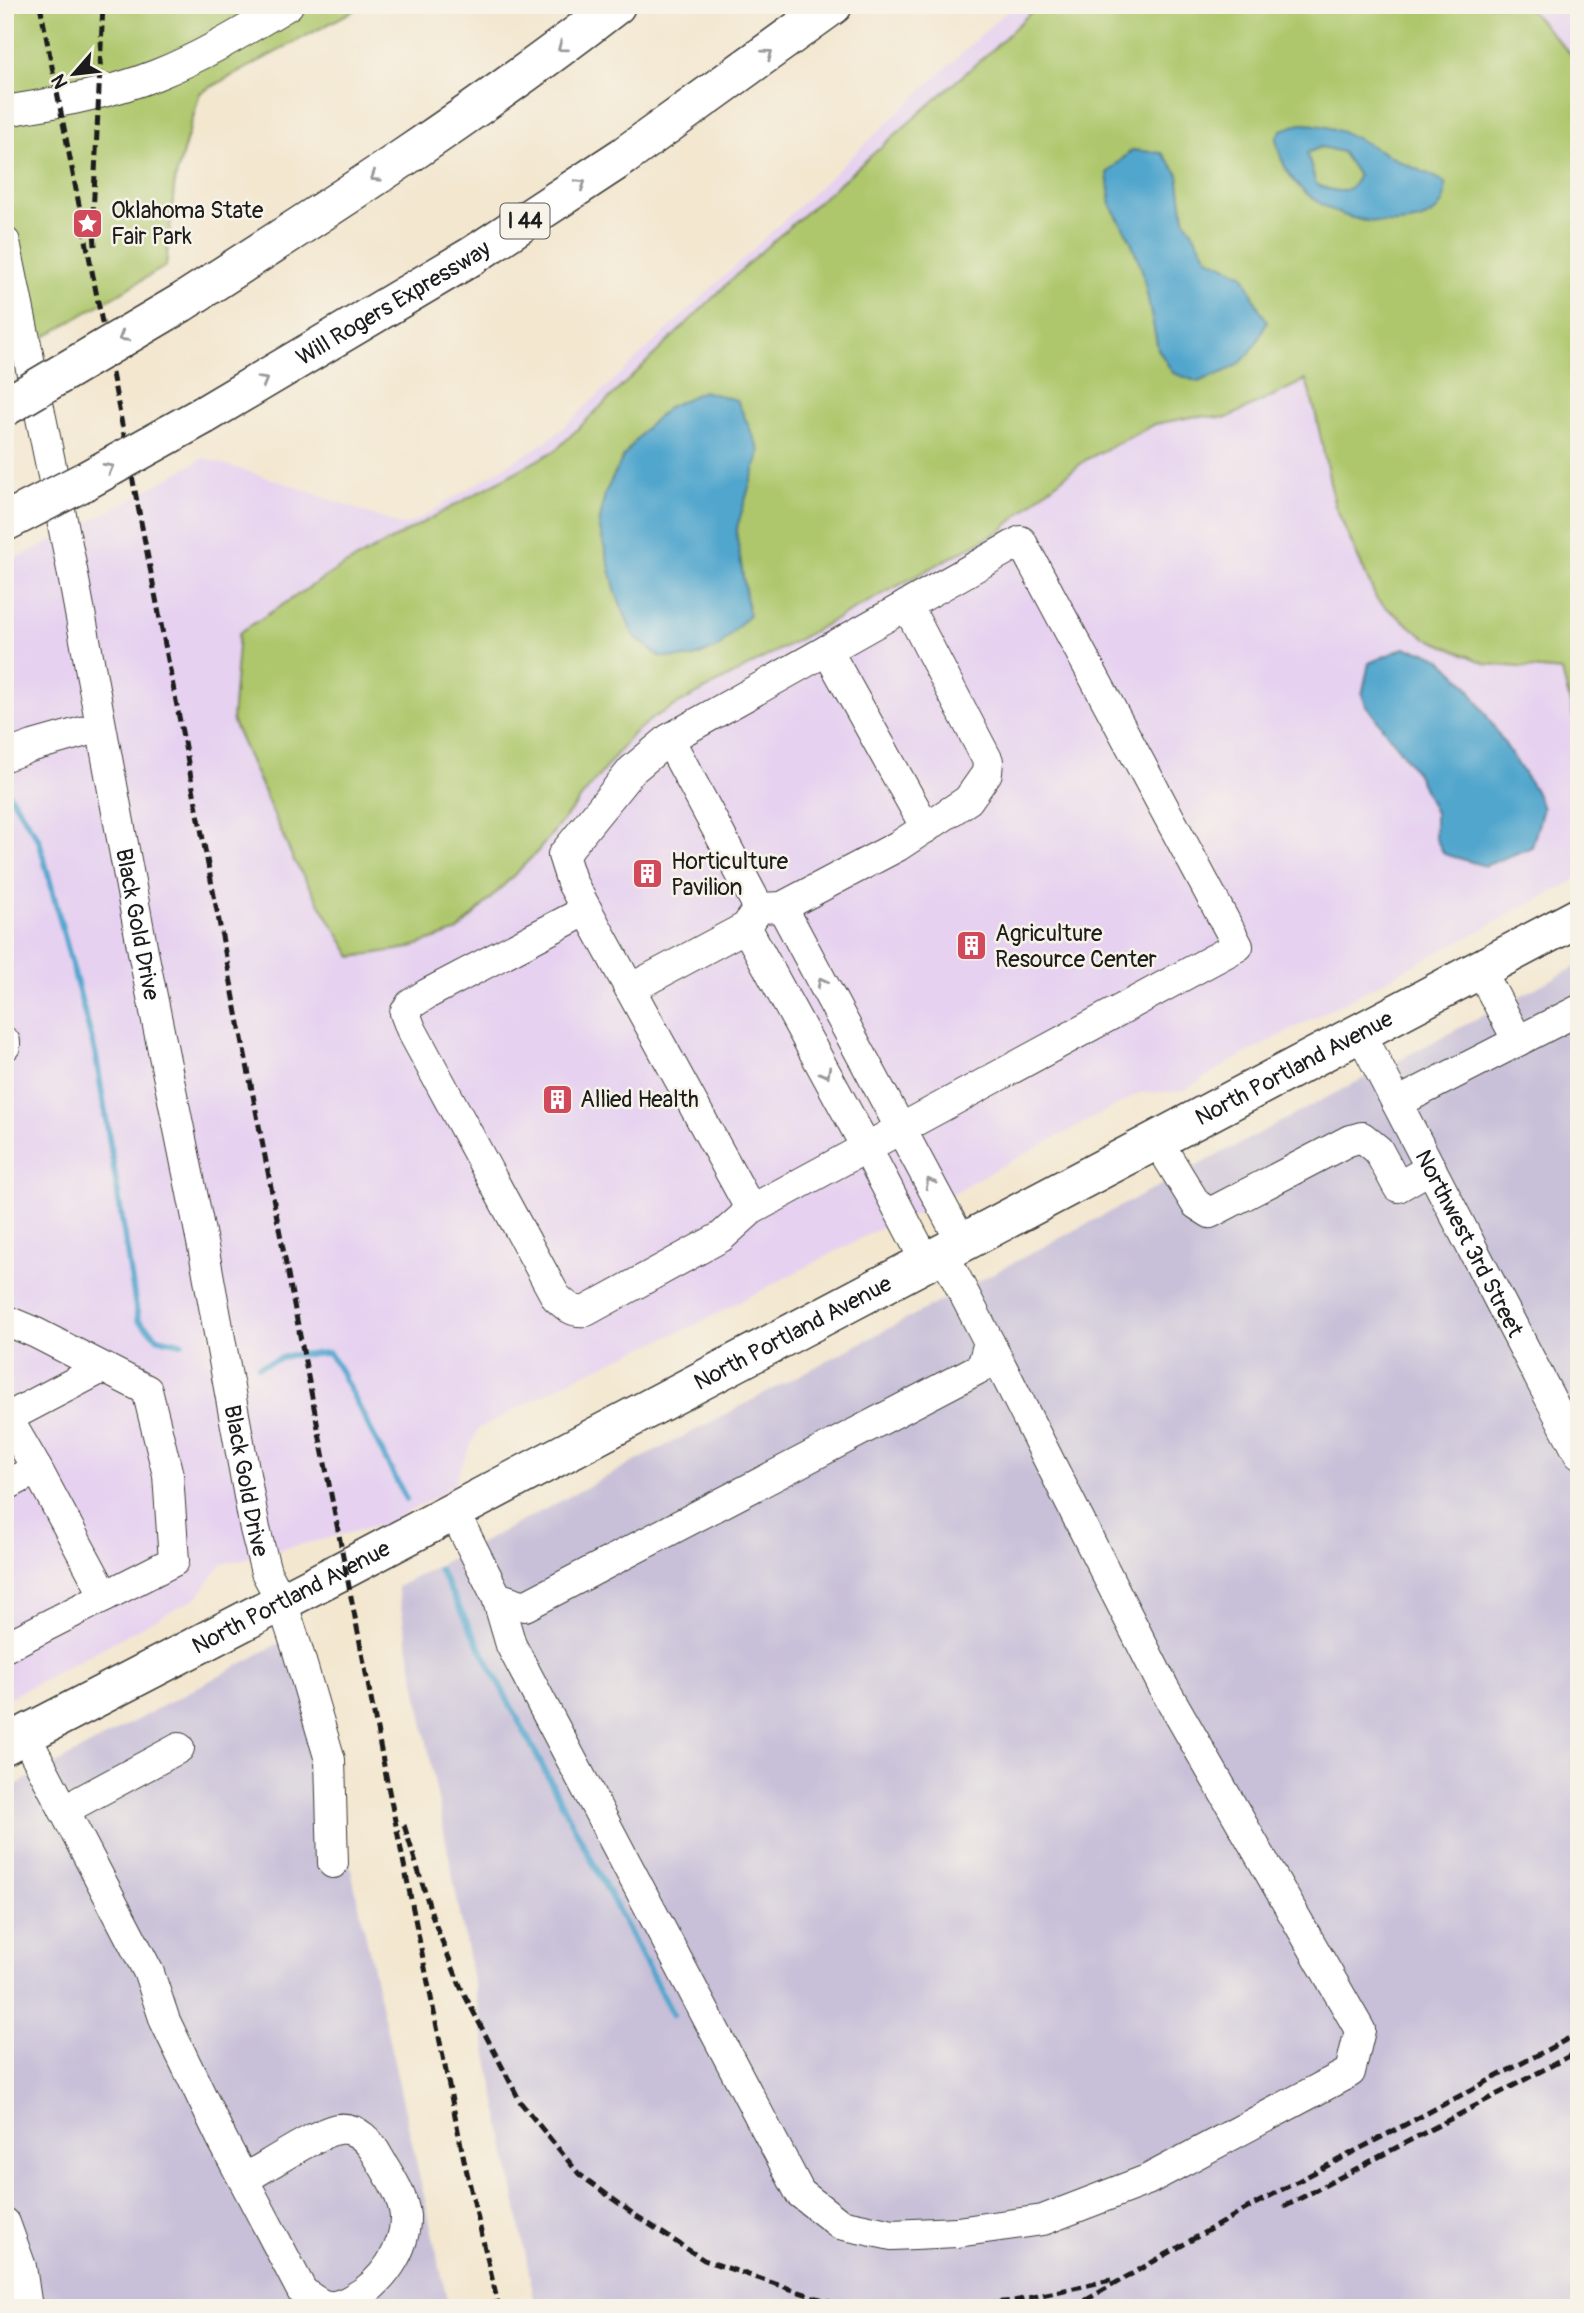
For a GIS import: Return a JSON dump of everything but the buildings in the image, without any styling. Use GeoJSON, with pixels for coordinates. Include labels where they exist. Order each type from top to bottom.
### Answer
{"type":"FeatureCollection","features":[{"type":"Feature","properties":{"kind":"main road"},"geometry":{"type":"LineString","coordinates":[[5,407],[181,303],[416,151],[616,5]]}},
{"type":"Feature","properties":{"kind":"main road","name":"Will Rogers Expressway"},"geometry":{"type":"LineString","coordinates":[[5,522],[204,415],[484,248],[624,156],[833,5]]}},
{"type":"Feature","properties":{"kind":"main road","name":"North Portland Avenue"},"geometry":{"type":"LineString","coordinates":[[15,1740],[454,1512],[1579,917]]}},
{"type":"Feature","properties":{"kind":"street"},"geometry":{"type":"LineString","coordinates":[[5,111],[100,93],[156,75],[178,66],[289,5]]}},
{"type":"Feature","properties":{"kind":"street","name":"Black Gold Drive"},"geometry":{"type":"LineString","coordinates":[[5,242],[70,559],[255,1529],[266,1572],[282,1602],[330,1760],[333,1863]]}},
{"type":"Feature","properties":{"kind":"street"},"geometry":{"type":"LineString","coordinates":[[587,910],[427,994],[411,1004],[405,1013],[411,1029],[556,1297],[578,1312],[586,1311],[721,1237],[751,1210],[1238,946],[1021,541],[669,739],[632,770],[563,855],[572,883],[587,910],[751,1210]]}},
{"type":"Feature","properties":{"kind":"street"},"geometry":{"type":"LineString","coordinates":[[630,989],[763,914],[898,846],[968,800],[987,773],[988,761],[907,606]]}},
{"type":"Feature","properties":{"kind":"street"},"geometry":{"type":"LineString","coordinates":[[827,650],[926,828]]}},
{"type":"Feature","properties":{"kind":"street"},"geometry":{"type":"LineString","coordinates":[[5,756],[100,727]]}},
{"type":"Feature","properties":{"kind":"street"},"geometry":{"type":"LineString","coordinates":[[669,739],[763,914],[866,1147],[944,1253]]}},
{"type":"Feature","properties":{"kind":"street"},"geometry":{"type":"LineString","coordinates":[[454,1512],[488,1579],[511,1644],[800,2193],[840,2224],[892,2235],[957,2232],[1043,2220],[1147,2180],[1350,2073],[1360,2030],[1164,1688],[944,1253],[901,1128],[763,914]]}},
{"type":"Feature","properties":{"kind":"street"},"geometry":{"type":"LineString","coordinates":[[1480,969],[1518,1041]]}},
{"type":"Feature","properties":{"kind":"street"},"geometry":{"type":"LineString","coordinates":[[1397,1103],[1579,1010]]}},
{"type":"Feature","properties":{"kind":"street","name":"Northwest 3rd Street"},"geometry":{"type":"LineString","coordinates":[[1360,1032],[1579,1454]]}},
{"type":"Feature","properties":{"kind":"street"},"geometry":{"type":"LineString","coordinates":[[1157,1140],[1196,1204],[1210,1213],[1348,1141],[1362,1137],[1378,1150],[1398,1187],[1431,1168]]}},
{"type":"Feature","properties":{"kind":"street"},"geometry":{"type":"LineString","coordinates":[[5,1320],[147,1390],[168,1475],[174,1561],[5,1647]]}},
{"type":"Feature","properties":{"kind":"street"},"geometry":{"type":"LineString","coordinates":[[488,1579],[525,1606],[982,1367],[978,1320]]}},
{"type":"Feature","properties":{"kind":"street"},"geometry":{"type":"LineString","coordinates":[[102,1368],[6,1417],[105,1596]]}},
{"type":"Feature","properties":{"kind":"street"},"geometry":{"type":"LineString","coordinates":[[5,1486],[37,1469]]}},
{"type":"Feature","properties":{"kind":"street"},"geometry":{"type":"LineString","coordinates":[[15,1740],[64,1810],[149,1973],[165,2021],[244,2179],[302,2291],[315,2301],[330,2307],[347,2302],[371,2289],[388,2269],[398,2247],[405,2216],[394,2185],[373,2147],[361,2135],[347,2129],[329,2131],[244,2179]]}},
{"type":"Feature","properties":{"kind":"street"},"geometry":{"type":"LineString","coordinates":[[64,1810],[179,1748]]}},
{"type":"Feature","properties":{"kind":"street"},"geometry":{"type":"LineString","coordinates":[[5,2223],[21,2267],[27,2308]]}},
{"type":"Feature","properties":{"kind":"shaded area"},"geometry":{"type":"Polygon","coordinates":[[[1013,5],[1579,5],[1579,878],[1234,1060],[1183,1091],[1140,1093],[975,1180],[923,1212],[894,1221],[697,1324],[578,1376],[478,1429],[453,1485],[443,1493],[385,1524],[222,1564],[197,1597],[5,1700],[5,564],[97,518],[204,458],[294,486],[397,524],[405,525],[422,517],[547,441],[563,428],[1013,5]]]}},
{"type":"Feature","properties":{"kind":"shaded area"},"geometry":{"type":"Polygon","coordinates":[[[1579,965],[1579,2308],[536,2308],[397,1587],[1579,965]]]}},
{"type":"Feature","properties":{"kind":"shaded area"},"geometry":{"type":"Polygon","coordinates":[[[298,1633],[449,2308],[5,2308],[5,1791],[298,1633]]]}},
{"type":"Feature","properties":{"kind":"green space","name":"Oklahoma State Fair Park"},"geometry":{"type":"Polygon","coordinates":[[[5,5],[364,5],[200,93],[175,180],[166,266],[5,360],[5,5]]]}},
{"type":"Feature","properties":{"kind":"green space"},"geometry":{"type":"Polygon","coordinates":[[[1038,5],[1525,5],[1579,63],[1579,739],[1562,671],[1487,664],[1424,637],[1377,600],[1335,506],[1306,380],[1227,418],[1197,416],[1155,424],[1087,459],[1002,530],[654,717],[633,734],[538,851],[458,931],[409,948],[352,957],[294,861],[232,720],[239,633],[336,570],[556,450],[755,257],[992,50],[1038,5]]]}},
{"type":"Feature","properties":{"kind":"water"},"geometry":{"type":"Polygon","coordinates":[[[1300,124],[1314,125],[1352,136],[1445,183],[1443,200],[1435,211],[1423,219],[1406,223],[1370,222],[1340,214],[1300,188],[1292,178],[1277,145],[1276,139],[1281,130],[1300,124]],[[1321,147],[1307,153],[1316,184],[1340,191],[1355,183],[1358,176],[1342,152],[1321,147]]]}},
{"type":"Feature","properties":{"kind":"water"},"geometry":{"type":"Polygon","coordinates":[[[1132,150],[1162,153],[1178,173],[1184,218],[1208,258],[1244,275],[1267,321],[1242,362],[1198,382],[1173,373],[1158,349],[1142,270],[1130,239],[1111,206],[1107,173],[1132,150]]]}},
{"type":"Feature","properties":{"kind":"water"},"geometry":{"type":"Polygon","coordinates":[[[703,391],[737,400],[760,451],[736,531],[749,615],[718,648],[691,658],[660,657],[633,635],[616,593],[599,526],[605,493],[623,457],[644,430],[668,407],[703,391]]]}},
{"type":"Feature","properties":{"kind":"water"},"geometry":{"type":"Polygon","coordinates":[[[1404,648],[1425,652],[1441,659],[1466,684],[1534,789],[1543,808],[1532,847],[1485,866],[1444,854],[1435,837],[1435,813],[1416,772],[1366,705],[1362,695],[1369,663],[1404,648]]]}},
{"type":"Feature","properties":{"kind":"waterway"},"geometry":{"type":"LineString","coordinates":[[5,788],[39,840],[96,1056],[138,1320],[158,1338],[182,1343]]}},
{"type":"Feature","properties":{"kind":"waterway"},"geometry":{"type":"LineString","coordinates":[[259,1366],[290,1355],[329,1353],[406,1499]]}},
{"type":"Feature","properties":{"kind":"waterway"},"geometry":{"type":"LineString","coordinates":[[439,1569],[673,2015]]}},
{"type":"Feature","properties":{"kind":"railway"},"geometry":{"type":"LineString","coordinates":[[40,5],[388,1786],[464,2160],[499,2308]]}},
{"type":"Feature","properties":{"kind":"railway"},"geometry":{"type":"LineString","coordinates":[[95,246],[93,216],[103,5]]}},
{"type":"Feature","properties":{"kind":"railway"},"geometry":{"type":"LineString","coordinates":[[404,1825],[434,1921],[461,1988],[521,2103],[579,2174],[704,2260],[847,2308]]}},
{"type":"Feature","properties":{"kind":"railway"},"geometry":{"type":"LineString","coordinates":[[1072,2308],[1251,2206],[1579,2033]]}},
{"type":"Feature","properties":{"kind":"railway"},"geometry":{"type":"LineString","coordinates":[[1284,2207],[1579,2051]]}},
{"type":"Feature","properties":{"kind":"railway"},"geometry":{"type":"LineString","coordinates":[[924,2308],[1014,2301],[1111,2280]]}},
{"type":"Feature","properties":{"kind":"place","name":"Oklahoma State Fair Park"},"geometry":{"type":"Point","coordinates":[88,223]}},
{"type":"Feature","properties":{"kind":"place","name":"Horticulture Pavilion"},"geometry":{"type":"Point","coordinates":[648,874]}},
{"type":"Feature","properties":{"kind":"place","name":"Agriculture Resource Center"},"geometry":{"type":"Point","coordinates":[972,946]}},
{"type":"Feature","properties":{"kind":"place","name":"Allied Health"},"geometry":{"type":"Point","coordinates":[557,1099]}}]}
